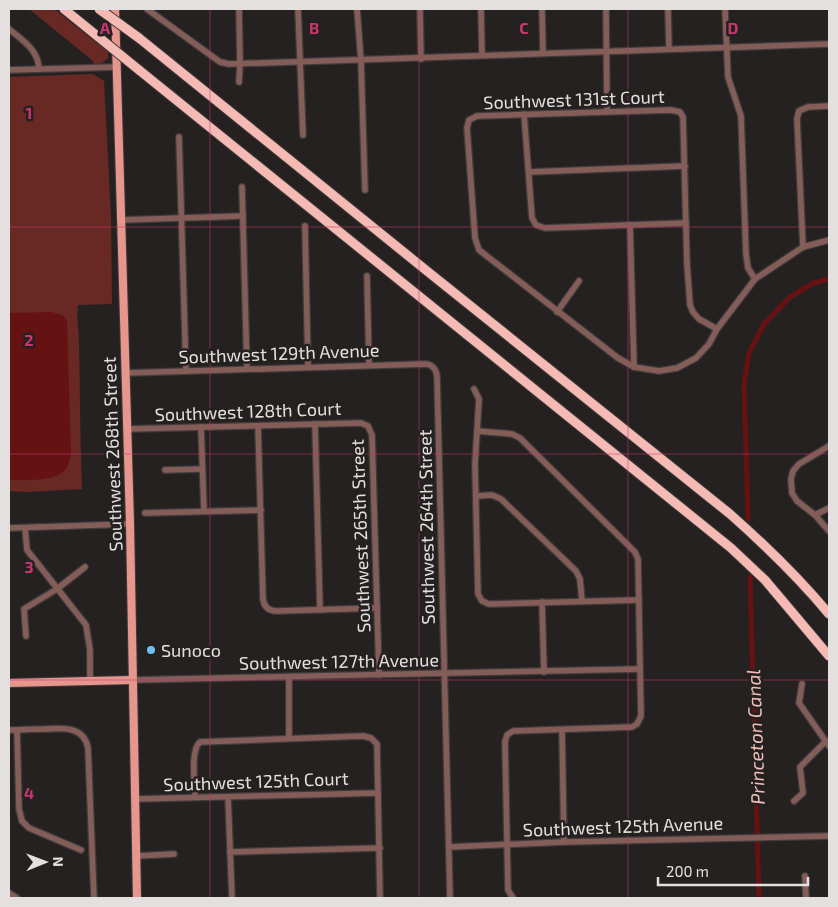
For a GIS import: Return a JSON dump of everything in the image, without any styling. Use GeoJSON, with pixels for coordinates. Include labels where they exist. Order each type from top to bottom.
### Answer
{"type":"FeatureCollection","features":[{"type":"Feature","properties":{"kind":"highway"},"geometry":{"type":"LineString","coordinates":[[64,9],[731,548],[765,580],[829,656]]}},
{"type":"Feature","properties":{"kind":"highway"},"geometry":{"type":"LineString","coordinates":[[99,9],[139,38],[730,514],[764,544],[829,614]]}},
{"type":"Feature","properties":{"kind":"main road","name":"Southwest 268th Street"},"geometry":{"type":"LineString","coordinates":[[115,9],[130,524],[137,898]]}},
{"type":"Feature","properties":{"kind":"main road","name":"Southwest 127th Avenue"},"geometry":{"type":"LineString","coordinates":[[9,683],[132,680]]}},
{"type":"Feature","properties":{"kind":"street"},"geometry":{"type":"LineString","coordinates":[[147,9],[220,62],[229,64],[829,44]]}},
{"type":"Feature","properties":{"kind":"street"},"geometry":{"type":"LineString","coordinates":[[239,9],[239,82]]}},
{"type":"Feature","properties":{"kind":"street"},"geometry":{"type":"LineString","coordinates":[[298,9],[302,134]]}},
{"type":"Feature","properties":{"kind":"street"},"geometry":{"type":"LineString","coordinates":[[357,9],[361,61],[365,190]]}},
{"type":"Feature","properties":{"kind":"street"},"geometry":{"type":"LineString","coordinates":[[420,9],[421,59]]}},
{"type":"Feature","properties":{"kind":"street"},"geometry":{"type":"LineString","coordinates":[[481,9],[482,55]]}},
{"type":"Feature","properties":{"kind":"street"},"geometry":{"type":"LineString","coordinates":[[542,9],[542,53]]}},
{"type":"Feature","properties":{"kind":"street"},"geometry":{"type":"LineString","coordinates":[[606,9],[608,111]]}},
{"type":"Feature","properties":{"kind":"street"},"geometry":{"type":"LineString","coordinates":[[668,9],[669,49]]}},
{"type":"Feature","properties":{"kind":"street"},"geometry":{"type":"LineString","coordinates":[[725,9],[728,77],[741,116],[746,254],[748,268],[755,279]]}},
{"type":"Feature","properties":{"kind":"street"},"geometry":{"type":"LineString","coordinates":[[9,29],[33,50],[38,59],[39,69]]}},
{"type":"Feature","properties":{"kind":"street"},"geometry":{"type":"LineString","coordinates":[[9,70],[116,68]]}},
{"type":"Feature","properties":{"kind":"street"},"geometry":{"type":"LineString","coordinates":[[803,247],[797,119],[799,111],[808,107],[829,106]]}},
{"type":"Feature","properties":{"kind":"street","name":"Southwest 131st Court"},"geometry":{"type":"LineString","coordinates":[[557,312],[479,250],[475,238],[467,128],[469,120],[477,116],[671,110],[680,112],[683,118],[685,166]]}},
{"type":"Feature","properties":{"kind":"street"},"geometry":{"type":"LineString","coordinates":[[524,114],[532,218],[536,224],[545,228],[686,223]]}},
{"type":"Feature","properties":{"kind":"street"},"geometry":{"type":"LineString","coordinates":[[179,137],[186,371]]}},
{"type":"Feature","properties":{"kind":"street"},"geometry":{"type":"LineString","coordinates":[[529,172],[685,166],[690,304],[693,312],[699,319],[717,329]]}},
{"type":"Feature","properties":{"kind":"street"},"geometry":{"type":"LineString","coordinates":[[242,187],[247,369]]}},
{"type":"Feature","properties":{"kind":"street"},"geometry":{"type":"LineString","coordinates":[[121,220],[243,216]]}},
{"type":"Feature","properties":{"kind":"street"},"geometry":{"type":"LineString","coordinates":[[630,225],[634,367]]}},
{"type":"Feature","properties":{"kind":"street"},"geometry":{"type":"LineString","coordinates":[[304,226],[308,367]]}},
{"type":"Feature","properties":{"kind":"street"},"geometry":{"type":"LineString","coordinates":[[579,282],[557,312],[618,358],[634,367],[659,371],[677,368],[696,358],[709,344],[717,329],[755,279],[803,247],[829,240]]}},
{"type":"Feature","properties":{"kind":"street"},"geometry":{"type":"LineString","coordinates":[[367,276],[369,365]]}},
{"type":"Feature","properties":{"kind":"street","name":"Southwest 129th Avenue"},"geometry":{"type":"LineString","coordinates":[[125,373],[369,365],[425,364],[433,367]]}},
{"type":"Feature","properties":{"kind":"street","name":"Southwest 264th Street"},"geometry":{"type":"LineString","coordinates":[[433,367],[437,376],[450,898]]}},
{"type":"Feature","properties":{"kind":"street"},"geometry":{"type":"LineString","coordinates":[[474,389],[479,399],[475,464],[478,594],[482,601],[489,604],[639,600]]}},
{"type":"Feature","properties":{"kind":"street","name":"Southwest 128th Court"},"geometry":{"type":"LineString","coordinates":[[127,430],[361,423],[368,426]]}},
{"type":"Feature","properties":{"kind":"street"},"geometry":{"type":"LineString","coordinates":[[315,424],[320,610]]}},
{"type":"Feature","properties":{"kind":"street"},"geometry":{"type":"LineString","coordinates":[[258,426],[263,599],[266,608],[277,611],[377,608]]}},
{"type":"Feature","properties":{"kind":"street","name":"Southwest 265th Street"},"geometry":{"type":"LineString","coordinates":[[368,426],[372,435],[379,675]]}},
{"type":"Feature","properties":{"kind":"street"},"geometry":{"type":"LineString","coordinates":[[201,427],[204,511]]}},
{"type":"Feature","properties":{"kind":"street"},"geometry":{"type":"LineString","coordinates":[[477,431],[512,434],[520,438],[635,552],[638,558],[641,716],[637,724],[632,727],[513,731],[507,735],[505,742],[508,890],[512,898]]}},
{"type":"Feature","properties":{"kind":"street"},"geometry":{"type":"LineString","coordinates":[[829,446],[799,464],[793,471],[790,479],[792,493],[797,502],[815,515],[829,531]]}},
{"type":"Feature","properties":{"kind":"street"},"geometry":{"type":"LineString","coordinates":[[165,470],[202,469]]}},
{"type":"Feature","properties":{"kind":"street"},"geometry":{"type":"LineString","coordinates":[[477,496],[492,495],[501,499],[576,571],[580,579],[582,601]]}},
{"type":"Feature","properties":{"kind":"street"},"geometry":{"type":"LineString","coordinates":[[815,515],[829,508]]}},
{"type":"Feature","properties":{"kind":"street"},"geometry":{"type":"LineString","coordinates":[[146,513],[261,510]]}},
{"type":"Feature","properties":{"kind":"street"},"geometry":{"type":"LineString","coordinates":[[9,528],[130,524]]}},
{"type":"Feature","properties":{"kind":"street"},"geometry":{"type":"LineString","coordinates":[[25,528],[27,550],[86,625],[90,650],[90,681]]}},
{"type":"Feature","properties":{"kind":"street"},"geometry":{"type":"LineString","coordinates":[[26,636],[24,609],[56,589],[85,567]]}},
{"type":"Feature","properties":{"kind":"street"},"geometry":{"type":"LineString","coordinates":[[542,602],[544,672]]}},
{"type":"Feature","properties":{"kind":"street","name":"Southwest 127th Avenue"},"geometry":{"type":"LineString","coordinates":[[132,680],[544,672],[640,668]]}},
{"type":"Feature","properties":{"kind":"street"},"geometry":{"type":"LineString","coordinates":[[289,677],[289,738]]}},
{"type":"Feature","properties":{"kind":"street"},"geometry":{"type":"LineString","coordinates":[[794,801],[803,793],[800,767],[827,743],[799,703],[802,684]]}},
{"type":"Feature","properties":{"kind":"street"},"geometry":{"type":"LineString","coordinates":[[9,730],[68,728],[83,735],[87,743],[94,898]]}},
{"type":"Feature","properties":{"kind":"street"},"geometry":{"type":"LineString","coordinates":[[17,730],[19,809],[22,821],[33,831],[82,850]]}},
{"type":"Feature","properties":{"kind":"street"},"geometry":{"type":"LineString","coordinates":[[562,730],[564,842]]}},
{"type":"Feature","properties":{"kind":"street"},"geometry":{"type":"LineString","coordinates":[[195,797],[195,752],[197,744],[206,740],[363,736],[371,738],[377,744],[380,898]]}},
{"type":"Feature","properties":{"kind":"street","name":"Southwest 125th Court"},"geometry":{"type":"LineString","coordinates":[[135,799],[378,793]]}},
{"type":"Feature","properties":{"kind":"street"},"geometry":{"type":"LineString","coordinates":[[228,796],[232,898]]}},
{"type":"Feature","properties":{"kind":"street","name":"Southwest 125th Avenue"},"geometry":{"type":"LineString","coordinates":[[448,847],[564,842],[829,836]]}},
{"type":"Feature","properties":{"kind":"street"},"geometry":{"type":"LineString","coordinates":[[230,852],[380,848]]}},
{"type":"Feature","properties":{"kind":"street"},"geometry":{"type":"LineString","coordinates":[[136,856],[174,854]]}},
{"type":"Feature","properties":{"kind":"street"},"geometry":{"type":"LineString","coordinates":[[805,876],[806,898]]}},
{"type":"Feature","properties":{"kind":"street"},"geometry":{"type":"LineString","coordinates":[[9,893],[17,898]]}},
{"type":"Feature","properties":{"kind":"shaded area"},"geometry":{"type":"Polygon","coordinates":[[[29,9],[54,9],[108,52],[108,58],[102,63],[94,64],[92,60],[29,9]]]}},
{"type":"Feature","properties":{"kind":"shaded area"},"geometry":{"type":"Polygon","coordinates":[[[93,74],[104,81],[111,216],[112,304],[78,305],[82,489],[9,491],[9,77],[93,74]]]}},
{"type":"Feature","properties":{"kind":"shaded area"},"geometry":{"type":"Polygon","coordinates":[[[52,312],[64,316],[67,321],[70,459],[67,467],[59,475],[38,480],[9,480],[9,313],[52,312]]]}},
{"type":"Feature","properties":{"kind":"waterway","name":"Princeton Canal"},"geometry":{"type":"LineString","coordinates":[[748,519],[744,384],[749,353],[764,324],[790,297],[813,283],[829,279]]}},
{"type":"Feature","properties":{"kind":"waterway","name":"Princeton Canal"},"geometry":{"type":"LineString","coordinates":[[750,577],[759,898]]}},
{"type":"Feature","properties":{"kind":"place","name":"Sunoco"},"geometry":{"type":"Point","coordinates":[151,650]}}]}
